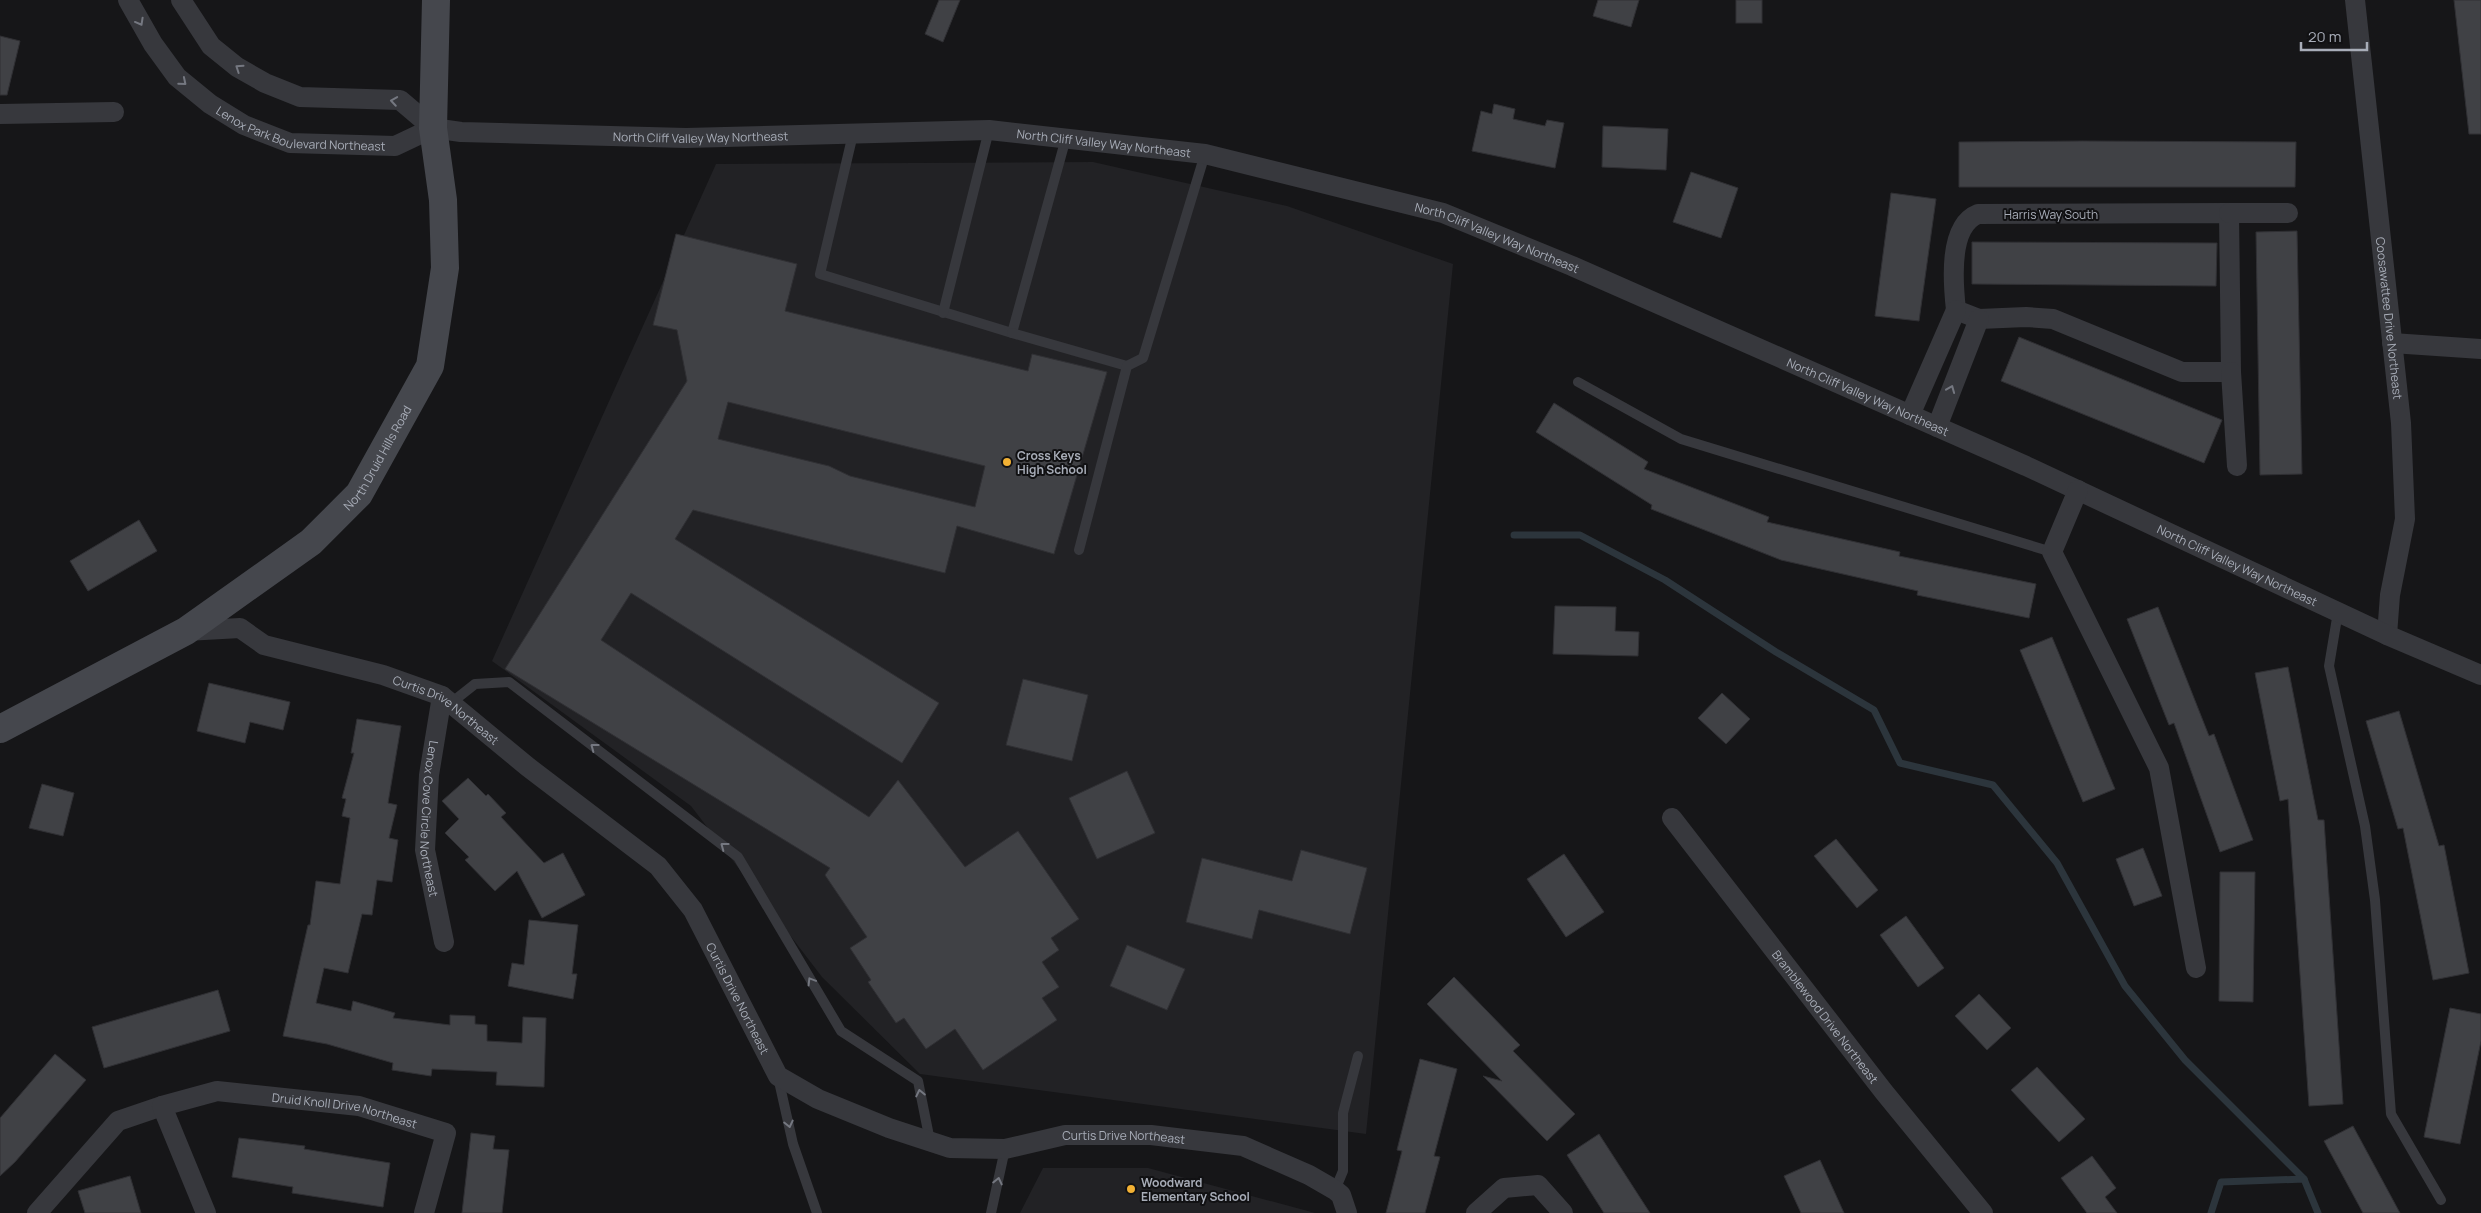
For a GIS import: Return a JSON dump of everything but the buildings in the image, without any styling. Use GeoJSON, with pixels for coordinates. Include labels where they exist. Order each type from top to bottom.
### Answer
{"type":"FeatureCollection","features":[{"type":"Feature","properties":{"kind":"main road","name":"North Druid Hills Road"},"geometry":{"type":"LineString","coordinates":[[0,729],[186,631],[311,542],[359,494],[430,366],[445,268],[444,200],[433,128],[436,0]]}},
{"type":"Feature","properties":{"kind":"street","name":"Lenox Park Boulevard Northeast"},"geometry":{"type":"LineString","coordinates":[[128,0],[153,44],[176,77],[210,104],[244,124],[290,143],[395,146],[433,128]]}},
{"type":"Feature","properties":{"kind":"street"},"geometry":{"type":"LineString","coordinates":[[181,0],[211,46],[237,67],[265,83],[300,97],[400,100],[433,128]]}},
{"type":"Feature","properties":{"kind":"street","name":"Coosawattee Drive Northeast"},"geometry":{"type":"LineString","coordinates":[[2355,0],[2401,423],[2405,519],[2390,594],[2387,636]]}},
{"type":"Feature","properties":{"kind":"street"},"geometry":{"type":"LineString","coordinates":[[0,114],[114,112]]}},
{"type":"Feature","properties":{"kind":"street","name":"North Cliff Valley Way Northeast"},"geometry":{"type":"LineString","coordinates":[[433,128],[460,132],[686,138],[989,130],[1205,154],[1443,213],[1572,266],[1937,426],[2078,490],[2387,636],[2481,675]]}},
{"type":"Feature","properties":{"kind":"street"},"geometry":{"type":"LineString","coordinates":[[2229,212],[2232,372],[2237,466]]}},
{"type":"Feature","properties":{"kind":"street","name":"Harris Way South"},"geometry":{"type":"LineString","coordinates":[[1910,414],[1956,310],[1953,263],[1962,228],[1970,217],[1978,214],[2288,212]]}},
{"type":"Feature","properties":{"kind":"street"},"geometry":{"type":"LineString","coordinates":[[1956,310],[1979,319],[2026,317],[2053,319],[2182,372],[2232,372]]}},
{"type":"Feature","properties":{"kind":"street"},"geometry":{"type":"LineString","coordinates":[[1937,426],[1979,319]]}},
{"type":"Feature","properties":{"kind":"street"},"geometry":{"type":"LineString","coordinates":[[2392,343],[2481,349]]}},
{"type":"Feature","properties":{"kind":"street"},"geometry":{"type":"LineString","coordinates":[[2078,490],[2052,552],[2159,768],[2196,968]]}},
{"type":"Feature","properties":{"kind":"street","name":"Curtis Drive Northeast"},"geometry":{"type":"LineString","coordinates":[[186,631],[240,628],[264,645],[383,674],[447,699],[528,767],[658,866],[693,910],[778,1076],[818,1099],[889,1128],[950,1148],[1006,1149],[1065,1136],[1160,1136],[1243,1146],[1309,1175],[1335,1190]]}},
{"type":"Feature","properties":{"kind":"street","name":"Lenox Cove Circle Northeast"},"geometry":{"type":"LineString","coordinates":[[444,942],[426,850],[429,775],[447,699]]}},
{"type":"Feature","properties":{"kind":"street","name":"Bramblewood Drive Northeast"},"geometry":{"type":"LineString","coordinates":[[1672,818],[1884,1092],[1983,1213]]}},
{"type":"Feature","properties":{"kind":"street","name":"Druid Knoll Drive Northeast"},"geometry":{"type":"LineString","coordinates":[[37,1213],[118,1121],[217,1090],[359,1106],[446,1133],[424,1213]]}},
{"type":"Feature","properties":{"kind":"street"},"geometry":{"type":"LineString","coordinates":[[162,1106],[206,1213]]}},
{"type":"Feature","properties":{"kind":"street"},"geometry":{"type":"LineString","coordinates":[[1476,1213],[1504,1188],[1538,1185],[1563,1213]]}},
{"type":"Feature","properties":{"kind":"street"},"geometry":{"type":"LineString","coordinates":[[1335,1190],[1341,1195],[1347,1213]]}},
{"type":"Feature","properties":{"kind":"lane"},"geometry":{"type":"LineString","coordinates":[[943,313],[989,130]]}},
{"type":"Feature","properties":{"kind":"lane"},"geometry":{"type":"LineString","coordinates":[[853,134],[820,274],[943,313],[1127,366],[1143,358],[1205,154]]}},
{"type":"Feature","properties":{"kind":"lane"},"geometry":{"type":"LineString","coordinates":[[1012,333],[1066,138]]}},
{"type":"Feature","properties":{"kind":"lane"},"geometry":{"type":"LineString","coordinates":[[1079,550],[1127,366]]}},
{"type":"Feature","properties":{"kind":"lane"},"geometry":{"type":"LineString","coordinates":[[1578,382],[1681,439],[2052,552]]}},
{"type":"Feature","properties":{"kind":"lane"},"geometry":{"type":"LineString","coordinates":[[2338,612],[2329,666],[2365,826],[2375,900],[2390,1114],[2441,1200]]}},
{"type":"Feature","properties":{"kind":"lane"},"geometry":{"type":"LineString","coordinates":[[447,699],[476,684],[509,682],[738,857],[841,1031],[918,1081],[930,1141]]}},
{"type":"Feature","properties":{"kind":"lane"},"geometry":{"type":"LineString","coordinates":[[1335,1190],[1343,1171],[1343,1113],[1358,1056]]}},
{"type":"Feature","properties":{"kind":"lane"},"geometry":{"type":"LineString","coordinates":[[778,1076],[793,1144],[817,1213]]}},
{"type":"Feature","properties":{"kind":"lane"},"geometry":{"type":"LineString","coordinates":[[991,1213],[1006,1149]]}},
{"type":"Feature","properties":{"kind":"shaded area","name":"Cross Keys High School"},"geometry":{"type":"Polygon","coordinates":[[[1093,162],[1287,206],[1453,264],[1366,1134],[920,1074],[822,977],[691,806],[492,661],[716,164],[1093,162]]]}},
{"type":"Feature","properties":{"kind":"shaded area","name":"Woodward Elementary School"},"geometry":{"type":"Polygon","coordinates":[[[1043,1168],[1148,1168],[1315,1213],[1020,1213],[1043,1168]]]}},
{"type":"Feature","properties":{"kind":"waterway"},"geometry":{"type":"LineString","coordinates":[[1514,535],[1580,535],[1665,580],[1776,652],[1874,710],[1900,763],[1993,785],[2057,863],[2125,986],[2185,1060],[2304,1179]]}},
{"type":"Feature","properties":{"kind":"waterway"},"geometry":{"type":"LineString","coordinates":[[2211,1213],[2221,1182],[2304,1179],[2318,1213]]}},
{"type":"Feature","properties":{"kind":"place","name":"Cross Keys High School"},"geometry":{"type":"Point","coordinates":[1007,462]}},
{"type":"Feature","properties":{"kind":"place","name":"Woodward Elementary School"},"geometry":{"type":"Point","coordinates":[1131,1189]}}]}
